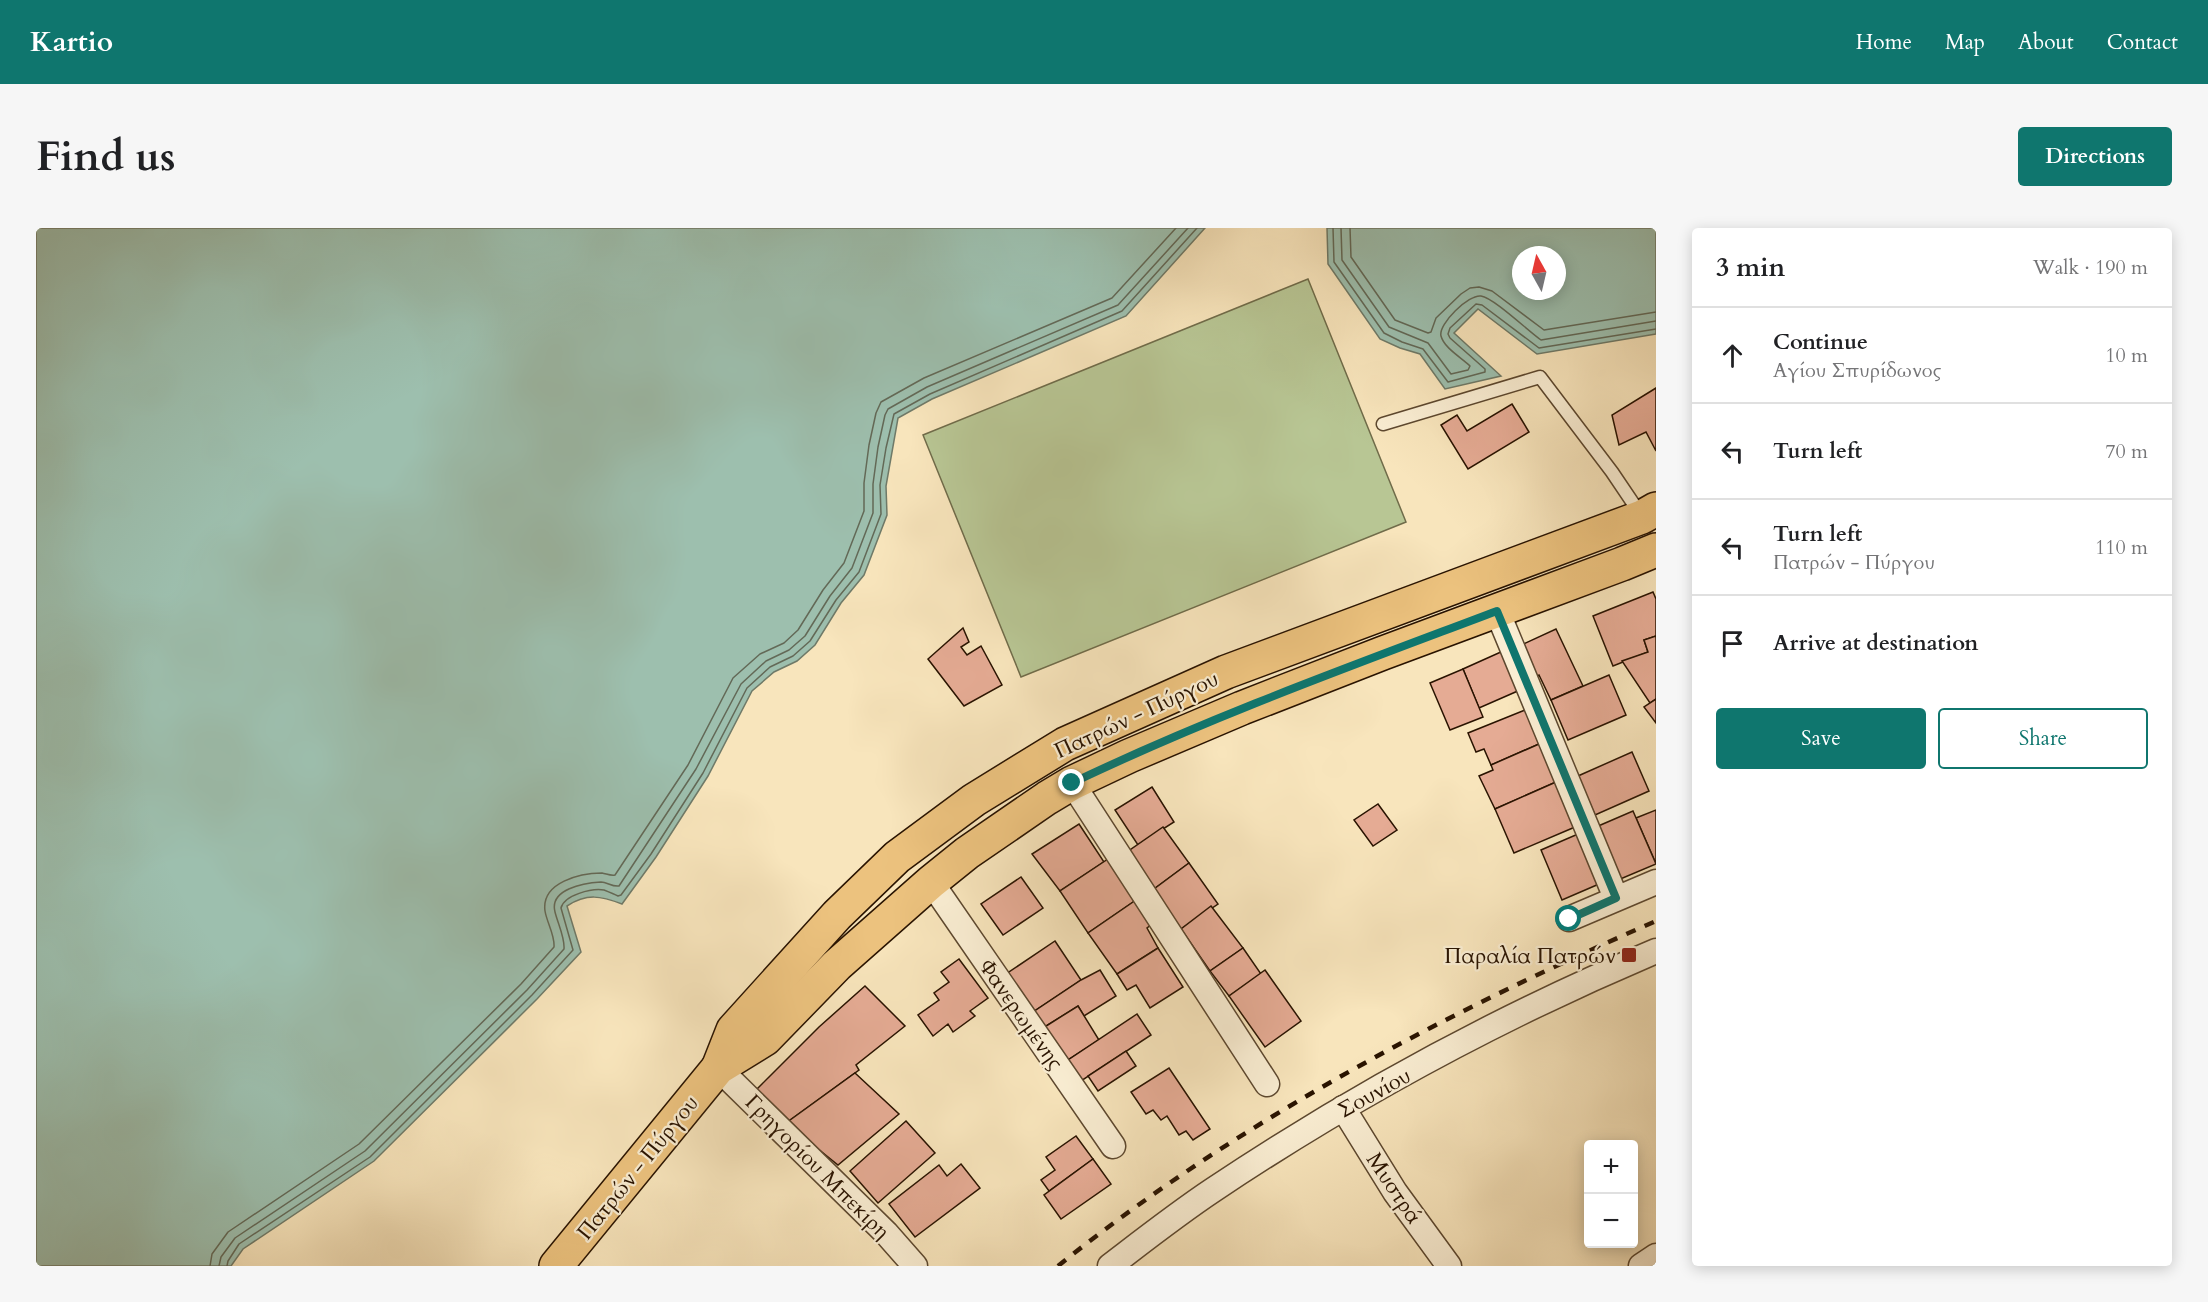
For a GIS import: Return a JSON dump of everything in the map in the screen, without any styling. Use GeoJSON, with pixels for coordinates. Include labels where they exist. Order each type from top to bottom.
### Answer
{"type":"FeatureCollection","features":[{"type":"Feature","properties":{"kind":"main road","name":"Πατρών - Πύργου"},"geometry":{"type":"LineString","coordinates":[[556,1266],[718,1068],[733,1030],[837,915],[897,857],[974,800],[1065,744],[1226,672],[1651,522]]}},
{"type":"Feature","properties":{"kind":"main road","name":"Πατρών - Πύργου"},"geometry":{"type":"LineString","coordinates":[[718,1068],[765,1039],[837,965],[931,882],[992,835],[1072,783],[1242,708],[1656,550]]}},
{"type":"Feature","properties":{"kind":"street"},"geometry":{"type":"LineString","coordinates":[[1497,611],[1616,898]]}},
{"type":"Feature","properties":{"kind":"street"},"geometry":{"type":"LineString","coordinates":[[1072,783],[1268,1084]]}},
{"type":"Feature","properties":{"kind":"street","name":"Φανερωμένης"},"geometry":{"type":"LineString","coordinates":[[931,882],[1113,1146]]}},
{"type":"Feature","properties":{"kind":"street"},"geometry":{"type":"LineString","coordinates":[[1569,919],[1656,882]]}},
{"type":"Feature","properties":{"kind":"street","name":"Σουνίου"},"geometry":{"type":"LineString","coordinates":[[1110,1266],[1214,1190],[1343,1108],[1512,1018],[1656,951]]}},
{"type":"Feature","properties":{"kind":"street","name":"Γρηγορίου Μπεκίρη"},"geometry":{"type":"LineString","coordinates":[[718,1068],[886,1233],[915,1266]]}},
{"type":"Feature","properties":{"kind":"street","name":"Μυστρά"},"geometry":{"type":"LineString","coordinates":[[1343,1108],[1395,1192],[1449,1266]]}},
{"type":"Feature","properties":{"kind":"street"},"geometry":{"type":"LineString","coordinates":[[1641,1266],[1656,1256]]}},
{"type":"Feature","properties":{"kind":"lane"},"geometry":{"type":"LineString","coordinates":[[1383,424],[1540,377],[1651,522]]}},
{"type":"Feature","properties":{"kind":"green space"},"geometry":{"type":"Polygon","coordinates":[[[1308,279],[1406,522],[1021,677],[923,435],[1308,279]]]}},
{"type":"Feature","properties":{"kind":"water"},"geometry":{"type":"Polygon","coordinates":[[[36,228],[1205,228],[1126,316],[932,399],[898,418],[886,486],[887,515],[864,575],[841,603],[815,645],[797,661],[774,672],[752,691],[708,776],[656,857],[622,904],[594,897],[581,899],[567,906],[581,952],[537,999],[374,1161],[243,1249],[231,1266],[36,1266],[36,228]]]}},
{"type":"Feature","properties":{"kind":"water"},"geometry":{"type":"Polygon","coordinates":[[[1327,228],[1656,228],[1656,334],[1537,354],[1478,309],[1454,333],[1501,376],[1445,389],[1420,354],[1380,339],[1328,264],[1327,228]]]}},
{"type":"Feature","properties":{"kind":"building"},"geometry":{"type":"Polygon","coordinates":[[[1656,388],[1656,451],[1646,432],[1619,445],[1612,415],[1656,388]]]}},
{"type":"Feature","properties":{"kind":"building"},"geometry":{"type":"Polygon","coordinates":[[[1512,404],[1529,432],[1468,469],[1441,425],[1457,415],[1467,431],[1512,404]]]}},
{"type":"Feature","properties":{"kind":"building"},"geometry":{"type":"Polygon","coordinates":[[[1653,592],[1656,599],[1656,636],[1644,640],[1648,652],[1613,666],[1593,616],[1653,592]]]}},
{"type":"Feature","properties":{"kind":"building"},"geometry":{"type":"Polygon","coordinates":[[[963,628],[969,642],[961,647],[967,655],[981,646],[1002,685],[964,706],[928,659],[963,628]]]}},
{"type":"Feature","properties":{"kind":"building"},"geometry":{"type":"Polygon","coordinates":[[[1556,629],[1583,686],[1551,700],[1539,675],[1534,678],[1519,646],[1556,629]]]}},
{"type":"Feature","properties":{"kind":"building"},"geometry":{"type":"Polygon","coordinates":[[[1656,636],[1656,699],[1650,703],[1622,661],[1648,652],[1644,640],[1656,636]]]}},
{"type":"Feature","properties":{"kind":"building"},"geometry":{"type":"Polygon","coordinates":[[[1503,651],[1520,690],[1479,708],[1463,669],[1503,651]]]}},
{"type":"Feature","properties":{"kind":"building"},"geometry":{"type":"Polygon","coordinates":[[[1463,669],[1483,717],[1450,730],[1430,683],[1463,669]]]}},
{"type":"Feature","properties":{"kind":"building"},"geometry":{"type":"Polygon","coordinates":[[[1609,675],[1626,715],[1568,740],[1551,700],[1609,675]]]}},
{"type":"Feature","properties":{"kind":"building"},"geometry":{"type":"Polygon","coordinates":[[[1656,699],[1656,723],[1644,707],[1656,699]]]}},
{"type":"Feature","properties":{"kind":"building"},"geometry":{"type":"Polygon","coordinates":[[[1525,710],[1539,744],[1491,765],[1484,749],[1476,752],[1468,733],[1525,710]]]}},
{"type":"Feature","properties":{"kind":"building"},"geometry":{"type":"Polygon","coordinates":[[[1539,744],[1556,782],[1495,809],[1479,776],[1493,770],[1491,765],[1539,744]]]}},
{"type":"Feature","properties":{"kind":"building"},"geometry":{"type":"Polygon","coordinates":[[[1632,752],[1649,791],[1595,815],[1578,776],[1632,752]]]}},
{"type":"Feature","properties":{"kind":"building"},"geometry":{"type":"Polygon","coordinates":[[[1556,782],[1575,827],[1514,853],[1495,809],[1556,782]]]}},
{"type":"Feature","properties":{"kind":"building"},"geometry":{"type":"Polygon","coordinates":[[[1152,787],[1174,822],[1138,845],[1115,810],[1152,787]]]}},
{"type":"Feature","properties":{"kind":"building"},"geometry":{"type":"Polygon","coordinates":[[[1378,804],[1397,830],[1373,846],[1354,820],[1378,804]]]}},
{"type":"Feature","properties":{"kind":"building"},"geometry":{"type":"Polygon","coordinates":[[[1656,810],[1656,864],[1636,818],[1656,810]]]}},
{"type":"Feature","properties":{"kind":"building"},"geometry":{"type":"Polygon","coordinates":[[[1633,811],[1656,864],[1618,880],[1596,827],[1633,811]]]}},
{"type":"Feature","properties":{"kind":"building"},"geometry":{"type":"Polygon","coordinates":[[[1079,824],[1104,862],[1060,891],[1032,854],[1079,824]]]}},
{"type":"Feature","properties":{"kind":"building"},"geometry":{"type":"Polygon","coordinates":[[[1163,827],[1189,863],[1154,889],[1127,852],[1163,827]]]}},
{"type":"Feature","properties":{"kind":"building"},"geometry":{"type":"Polygon","coordinates":[[[1578,834],[1599,884],[1562,900],[1541,850],[1578,834]]]}},
{"type":"Feature","properties":{"kind":"building"},"geometry":{"type":"Polygon","coordinates":[[[1108,859],[1136,900],[1088,933],[1060,891],[1108,859]]]}},
{"type":"Feature","properties":{"kind":"building"},"geometry":{"type":"Polygon","coordinates":[[[1189,863],[1218,904],[1181,929],[1154,889],[1189,863]]]}},
{"type":"Feature","properties":{"kind":"building"},"geometry":{"type":"Polygon","coordinates":[[[1021,877],[1043,908],[1003,935],[981,904],[1021,877]]]}},
{"type":"Feature","properties":{"kind":"building"},"geometry":{"type":"Polygon","coordinates":[[[1136,900],[1152,924],[1147,928],[1158,948],[1117,974],[1088,933],[1136,900]]]}},
{"type":"Feature","properties":{"kind":"building"},"geometry":{"type":"Polygon","coordinates":[[[1211,906],[1243,948],[1210,971],[1181,929],[1211,906]]]}},
{"type":"Feature","properties":{"kind":"building"},"geometry":{"type":"Polygon","coordinates":[[[1055,941],[1081,980],[1033,1012],[1006,974],[1055,941]]]}},
{"type":"Feature","properties":{"kind":"building"},"geometry":{"type":"Polygon","coordinates":[[[1158,948],[1183,987],[1150,1008],[1136,985],[1127,990],[1117,974],[1158,948]]]}},
{"type":"Feature","properties":{"kind":"building"},"geometry":{"type":"Polygon","coordinates":[[[1243,948],[1261,974],[1229,996],[1210,971],[1243,948]]]}},
{"type":"Feature","properties":{"kind":"building"},"geometry":{"type":"Polygon","coordinates":[[[959,959],[988,998],[970,1011],[975,1016],[953,1032],[948,1024],[933,1036],[918,1015],[939,1000],[934,993],[949,982],[941,972],[959,959]]]}},
{"type":"Feature","properties":{"kind":"building"},"geometry":{"type":"Polygon","coordinates":[[[1100,970],[1116,996],[1084,1016],[1078,1006],[1043,1028],[1033,1012],[1100,970]]]}},
{"type":"Feature","properties":{"kind":"building"},"geometry":{"type":"Polygon","coordinates":[[[1265,970],[1301,1021],[1265,1047],[1229,996],[1265,970]]]}},
{"type":"Feature","properties":{"kind":"building"},"geometry":{"type":"Polygon","coordinates":[[[865,986],[905,1026],[856,1065],[859,1070],[786,1123],[755,1091],[819,1027],[865,986]]]}},
{"type":"Feature","properties":{"kind":"building"},"geometry":{"type":"Polygon","coordinates":[[[1078,1006],[1099,1040],[1065,1062],[1043,1028],[1078,1006]]]}},
{"type":"Feature","properties":{"kind":"building"},"geometry":{"type":"Polygon","coordinates":[[[1137,1014],[1151,1035],[1078,1083],[1065,1062],[1137,1014]]]}},
{"type":"Feature","properties":{"kind":"building"},"geometry":{"type":"Polygon","coordinates":[[[1126,1051],[1136,1066],[1098,1091],[1088,1076],[1126,1051]]]}},
{"type":"Feature","properties":{"kind":"building"},"geometry":{"type":"Polygon","coordinates":[[[1169,1068],[1210,1129],[1193,1140],[1186,1131],[1179,1135],[1167,1116],[1161,1120],[1153,1110],[1146,1114],[1131,1092],[1169,1068]]]}},
{"type":"Feature","properties":{"kind":"building"},"geometry":{"type":"Polygon","coordinates":[[[855,1073],[899,1114],[838,1165],[786,1123],[855,1073]]]}},
{"type":"Feature","properties":{"kind":"building"},"geometry":{"type":"Polygon","coordinates":[[[906,1121],[935,1153],[878,1203],[850,1171],[906,1121]]]}},
{"type":"Feature","properties":{"kind":"building"},"geometry":{"type":"Polygon","coordinates":[[[1076,1136],[1093,1159],[1049,1191],[1041,1180],[1055,1170],[1046,1157],[1076,1136]]]}},
{"type":"Feature","properties":{"kind":"building"},"geometry":{"type":"Polygon","coordinates":[[[1093,1159],[1111,1184],[1061,1219],[1044,1195],[1093,1159]]]}},
{"type":"Feature","properties":{"kind":"building"},"geometry":{"type":"Polygon","coordinates":[[[961,1164],[980,1188],[915,1237],[889,1204],[939,1165],[947,1176],[961,1164]]]}},
{"type":"Feature","properties":{"kind":"railway"},"geometry":{"type":"LineString","coordinates":[[1058,1266],[1197,1164],[1345,1074],[1499,993],[1656,921]]}},
{"type":"Feature","properties":{"kind":"place","name":"Παραλία Πατρών"},"geometry":{"type":"Point","coordinates":[1629,955]}},
{"type":"Feature","properties":{"kind":"route"},"geometry":{"type":"LineString","coordinates":[[1072,783],[1242,708],[1497,611],[1616,898],[1569,919]]}}]}
